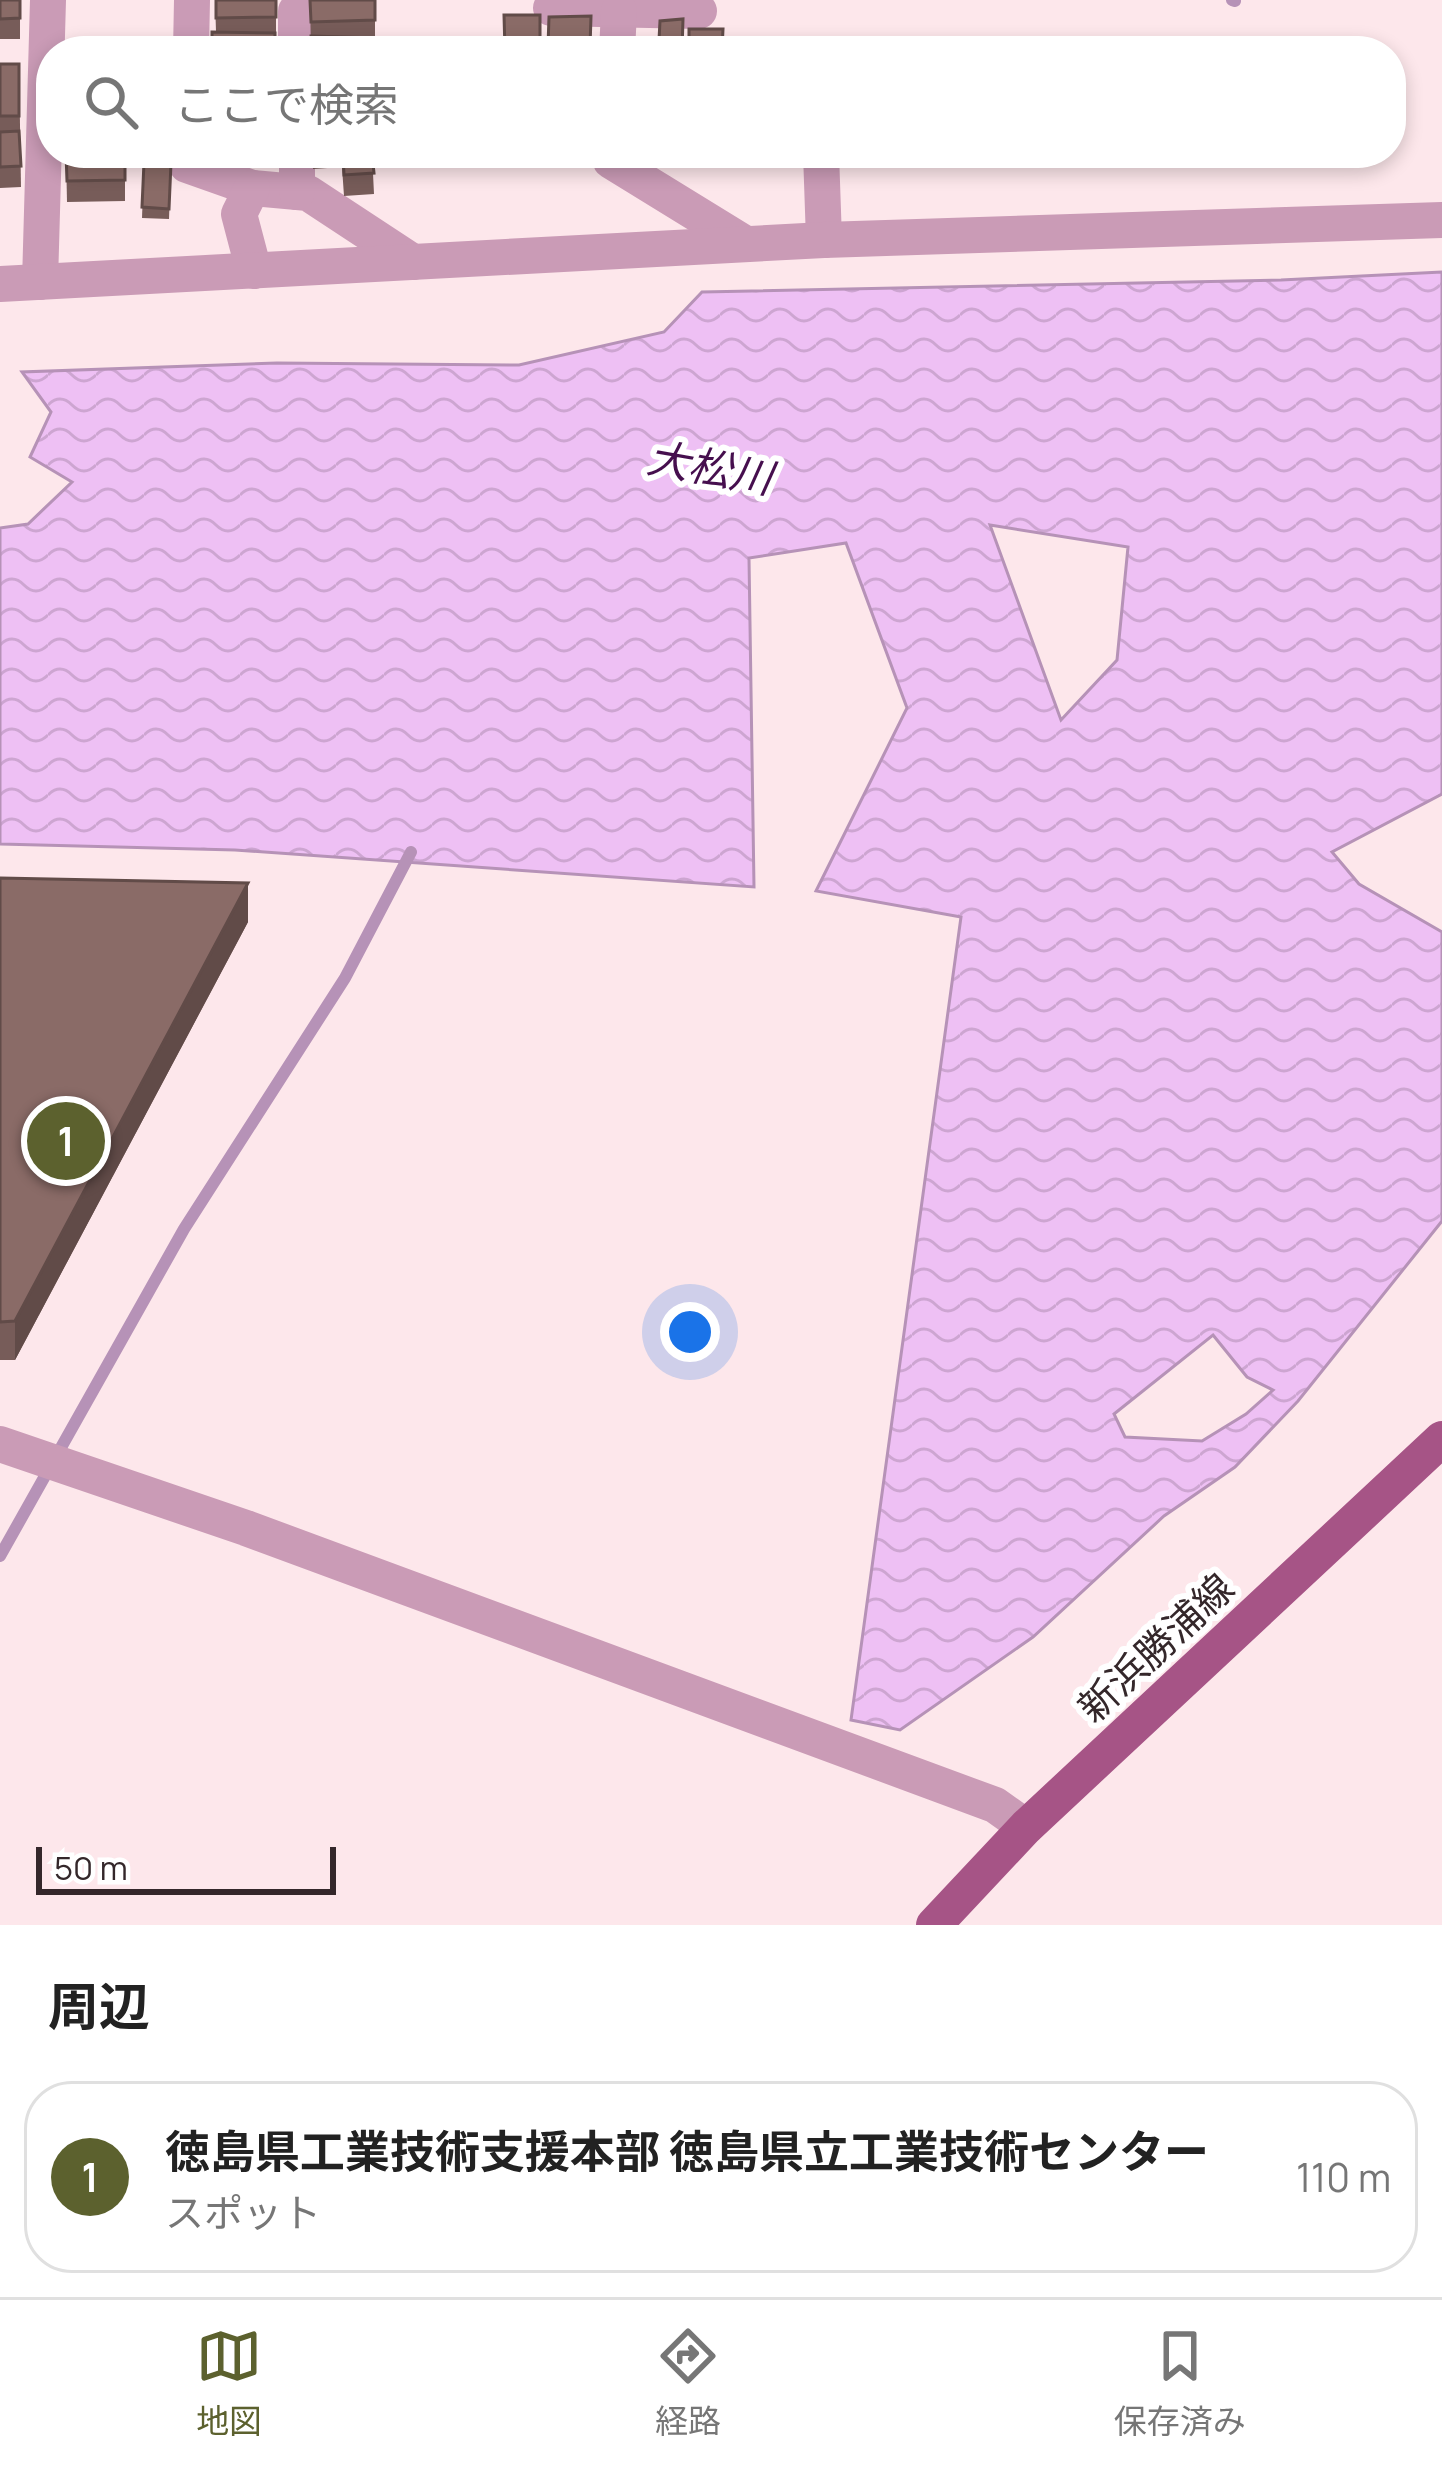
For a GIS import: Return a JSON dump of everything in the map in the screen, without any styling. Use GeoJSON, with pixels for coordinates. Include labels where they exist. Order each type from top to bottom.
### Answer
{"type":"FeatureCollection","features":[{"type":"Feature","properties":{"kind":"main road","name":"新浜勝浦線"},"geometry":{"type":"LineString","coordinates":[[934,1925],[1026,1827],[1442,1439]]}},
{"type":"Feature","properties":{"kind":"street"},"geometry":{"type":"LineString","coordinates":[[47,36],[48,0]]}},
{"type":"Feature","properties":{"kind":"street"},"geometry":{"type":"LineString","coordinates":[[192,36],[193,0]]}},
{"type":"Feature","properties":{"kind":"street"},"geometry":{"type":"LineString","coordinates":[[551,8],[699,11]]}},
{"type":"Feature","properties":{"kind":"street"},"geometry":{"type":"LineString","coordinates":[[296,11],[296,36]]}},
{"type":"Feature","properties":{"kind":"street"},"geometry":{"type":"LineString","coordinates":[[617,36],[619,11]]}},
{"type":"Feature","properties":{"kind":"street"},"geometry":{"type":"LineString","coordinates":[[40,282],[43,168]]}},
{"type":"Feature","properties":{"kind":"street"},"geometry":{"type":"LineString","coordinates":[[195,168],[252,188],[308,193],[413,262]]}},
{"type":"Feature","properties":{"kind":"street"},"geometry":{"type":"LineString","coordinates":[[297,168],[297,192]]}},
{"type":"Feature","properties":{"kind":"street"},"geometry":{"type":"LineString","coordinates":[[622,168],[746,244]]}},
{"type":"Feature","properties":{"kind":"street"},"geometry":{"type":"LineString","coordinates":[[822,168],[824,240]]}},
{"type":"Feature","properties":{"kind":"street"},"geometry":{"type":"LineString","coordinates":[[252,188],[239,214],[254,271]]}},
{"type":"Feature","properties":{"kind":"street"},"geometry":{"type":"LineString","coordinates":[[0,284],[824,240],[1442,220]]}},
{"type":"Feature","properties":{"kind":"street"},"geometry":{"type":"LineString","coordinates":[[0,1444],[246,1528],[995,1805],[1026,1827]]}},
{"type":"Feature","properties":{"kind":"water","name":"大松川"},"geometry":{"type":"Polygon","coordinates":[[[1442,272],[1442,794],[1332,852],[1359,884],[1442,932],[1442,1221],[1298,1401],[1235,1467],[1164,1516],[1033,1637],[900,1730],[851,1720],[961,917],[816,891],[907,708],[846,543],[749,558],[754,887],[235,850],[0,844],[0,528],[28,524],[72,482],[30,457],[51,412],[22,372],[277,363],[519,365],[664,332],[702,292],[1281,280],[1442,272]],[[990,525],[1061,720],[1117,660],[1128,547],[990,525]],[[1213,1335],[1114,1414],[1125,1437],[1202,1441],[1246,1414],[1273,1390],[1247,1377],[1213,1335]]]}},
{"type":"Feature","properties":{"kind":"building"},"geometry":{"type":"Polygon","coordinates":[[[0,0],[20,0],[20,18],[0,19],[0,0]]]}},
{"type":"Feature","properties":{"kind":"building"},"geometry":{"type":"Polygon","coordinates":[[[216,0],[276,0],[276,17],[216,18],[216,0]]]}},
{"type":"Feature","properties":{"kind":"building"},"geometry":{"type":"Polygon","coordinates":[[[310,0],[375,0],[375,20],[311,22],[310,0]]]}},
{"type":"Feature","properties":{"kind":"building"},"geometry":{"type":"Polygon","coordinates":[[[504,15],[540,15],[540,36],[505,36],[504,15]]]}},
{"type":"Feature","properties":{"kind":"building"},"geometry":{"type":"Polygon","coordinates":[[[591,16],[590,36],[548,36],[549,17],[591,16]]]}},
{"type":"Feature","properties":{"kind":"building"},"geometry":{"type":"Polygon","coordinates":[[[683,19],[682,36],[659,36],[660,21],[683,19]]]}},
{"type":"Feature","properties":{"kind":"building"},"geometry":{"type":"Polygon","coordinates":[[[689,29],[723,29],[723,36],[689,36],[689,29]]]}},
{"type":"Feature","properties":{"kind":"building"},"geometry":{"type":"Polygon","coordinates":[[[212,32],[275,33],[275,36],[212,36],[212,32]]]}},
{"type":"Feature","properties":{"kind":"building"},"geometry":{"type":"Polygon","coordinates":[[[0,64],[19,64],[19,116],[0,116],[0,64]]]}},
{"type":"Feature","properties":{"kind":"building"},"geometry":{"type":"Polygon","coordinates":[[[19,131],[21,166],[0,167],[0,132],[19,131]]]}},
{"type":"Feature","properties":{"kind":"building"},"geometry":{"type":"Polygon","coordinates":[[[67,168],[125,168],[125,180],[67,181],[67,168]]]}},
{"type":"Feature","properties":{"kind":"building"},"geometry":{"type":"Polygon","coordinates":[[[144,168],[171,168],[169,209],[142,207],[144,168]]]}},
{"type":"Feature","properties":{"kind":"building"},"geometry":{"type":"Polygon","coordinates":[[[344,168],[374,168],[374,173],[344,175],[344,168]]]}},
{"type":"Feature","properties":{"kind":"building"},"geometry":{"type":"Polygon","coordinates":[[[0,878],[248,883],[15,1321],[0,1322],[0,878]]]}},
{"type":"Feature","properties":{"kind":"waterway"},"geometry":{"type":"LineString","coordinates":[[0,1556],[184,1229],[345,978],[411,852]]}},
{"type":"Feature","properties":{"kind":"place","name":"徳島県工業技術支援本部 徳島県立工業技術センター"},"geometry":{"type":"Point","coordinates":[66,1141]}}]}
